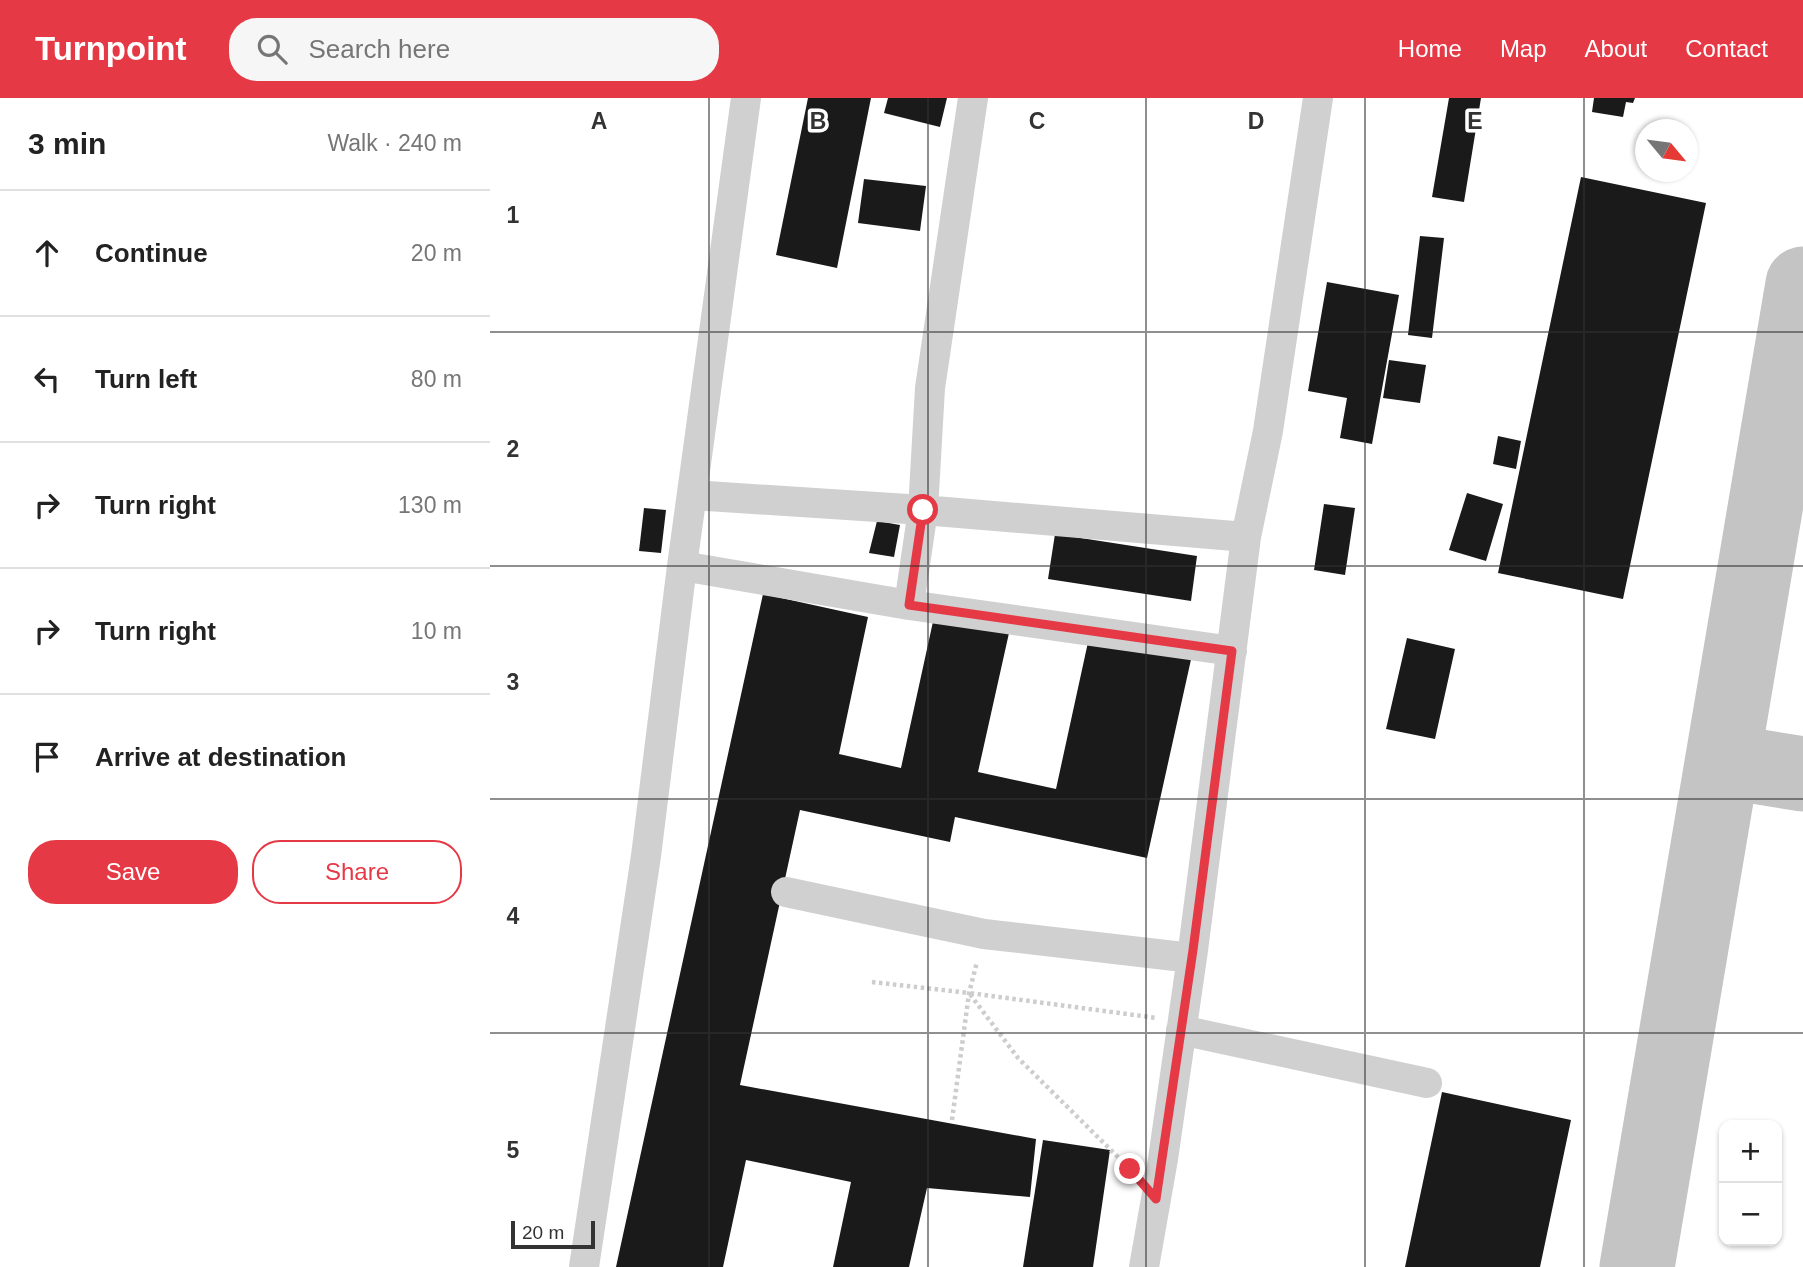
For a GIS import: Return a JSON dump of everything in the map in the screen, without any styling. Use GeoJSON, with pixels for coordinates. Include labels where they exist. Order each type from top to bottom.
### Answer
{"type":"FeatureCollection","features":[{"type":"Feature","properties":{"kind":"street"},"geometry":{"type":"LineString","coordinates":[[584,1267],[646,856],[682,566],[746,98]]}},
{"type":"Feature","properties":{"kind":"street"},"geometry":{"type":"LineString","coordinates":[[909,605],[923,510],[930,388],[973,98]]}},
{"type":"Feature","properties":{"kind":"street"},"geometry":{"type":"LineString","coordinates":[[1144,1267],[1192,958],[1246,537],[1269,431],[1318,98]]}},
{"type":"Feature","properties":{"kind":"street"},"geometry":{"type":"LineString","coordinates":[[692,495],[923,510],[1246,537]]}},
{"type":"Feature","properties":{"kind":"street"},"geometry":{"type":"LineString","coordinates":[[682,566],[909,605],[1232,651]]}},
{"type":"Feature","properties":{"kind":"street"},"geometry":{"type":"LineString","coordinates":[[786,892],[984,934],[1192,958]]}},
{"type":"Feature","properties":{"kind":"street"},"geometry":{"type":"LineString","coordinates":[[1182,1025],[1427,1083]]}},
{"type":"Feature","properties":{"kind":"path"},"geometry":{"type":"LineString","coordinates":[[952,1119],[969,993],[984,934]]}},
{"type":"Feature","properties":{"kind":"path"},"geometry":{"type":"LineString","coordinates":[[872,982],[969,993],[1182,1025]]}},
{"type":"Feature","properties":{"kind":"path"},"geometry":{"type":"LineString","coordinates":[[969,993],[1018,1058],[1130,1169],[1156,1199]]}},
{"type":"Feature","properties":{"kind":"building"},"geometry":{"type":"Polygon","coordinates":[[[808,98],[871,98],[837,268],[776,255],[808,98]]]}},
{"type":"Feature","properties":{"kind":"building"},"geometry":{"type":"Polygon","coordinates":[[[888,98],[947,98],[940,127],[884,113],[888,98]]]}},
{"type":"Feature","properties":{"kind":"building"},"geometry":{"type":"Polygon","coordinates":[[[1449,98],[1481,98],[1464,202],[1432,197],[1449,98]]]}},
{"type":"Feature","properties":{"kind":"building"},"geometry":{"type":"Polygon","coordinates":[[[1594,98],[1635,98],[1633,103],[1626,102],[1623,117],[1592,112],[1594,98]]]}},
{"type":"Feature","properties":{"kind":"building"},"geometry":{"type":"Polygon","coordinates":[[[1581,177],[1706,203],[1623,599],[1498,573],[1581,177]]]}},
{"type":"Feature","properties":{"kind":"building"},"geometry":{"type":"Polygon","coordinates":[[[864,179],[926,186],[920,231],[858,223],[864,179]]]}},
{"type":"Feature","properties":{"kind":"building"},"geometry":{"type":"Polygon","coordinates":[[[1420,236],[1444,238],[1432,338],[1408,335],[1420,236]]]}},
{"type":"Feature","properties":{"kind":"building"},"geometry":{"type":"Polygon","coordinates":[[[1327,282],[1399,295],[1372,444],[1340,438],[1347,398],[1308,391],[1327,282]]]}},
{"type":"Feature","properties":{"kind":"building"},"geometry":{"type":"Polygon","coordinates":[[[1389,360],[1426,365],[1420,403],[1383,398],[1389,360]]]}},
{"type":"Feature","properties":{"kind":"building"},"geometry":{"type":"Polygon","coordinates":[[[1498,436],[1521,441],[1516,469],[1493,464],[1498,436]]]}},
{"type":"Feature","properties":{"kind":"building"},"geometry":{"type":"Polygon","coordinates":[[[1467,493],[1503,504],[1486,561],[1449,550],[1467,493]]]}},
{"type":"Feature","properties":{"kind":"building"},"geometry":{"type":"Polygon","coordinates":[[[1324,504],[1355,508],[1345,575],[1314,570],[1324,504]]]}},
{"type":"Feature","properties":{"kind":"building"},"geometry":{"type":"Polygon","coordinates":[[[644,508],[666,510],[661,553],[639,551],[644,508]]]}},
{"type":"Feature","properties":{"kind":"building"},"geometry":{"type":"Polygon","coordinates":[[[877,521],[900,525],[894,557],[869,553],[877,521]]]}},
{"type":"Feature","properties":{"kind":"building"},"geometry":{"type":"Polygon","coordinates":[[[1055,534],[1197,556],[1191,601],[1048,579],[1055,534]]]}},
{"type":"Feature","properties":{"kind":"building"},"geometry":{"type":"Polygon","coordinates":[[[763,594],[868,617],[839,754],[901,768],[934,617],[1009,633],[978,772],[1056,789],[1090,633],[1192,655],[1147,858],[955,817],[950,842],[800,810],[740,1085],[1036,1139],[1030,1197],[927,1188],[909,1267],[833,1267],[851,1182],[746,1160],[723,1267],[616,1267],[763,594]]]}},
{"type":"Feature","properties":{"kind":"building"},"geometry":{"type":"Polygon","coordinates":[[[1407,638],[1455,649],[1435,739],[1386,729],[1407,638]]]}},
{"type":"Feature","properties":{"kind":"building"},"geometry":{"type":"Polygon","coordinates":[[[1442,1092],[1571,1120],[1540,1267],[1405,1267],[1442,1092]]]}},
{"type":"Feature","properties":{"kind":"building"},"geometry":{"type":"Polygon","coordinates":[[[1043,1140],[1110,1150],[1093,1267],[1023,1267],[1043,1140]]]}},
{"type":"Feature","properties":{"kind":"taxiway"},"geometry":{"type":"LineString","coordinates":[[1637,1267],[1803,284]]}},
{"type":"Feature","properties":{"kind":"taxiway"},"geometry":{"type":"LineString","coordinates":[[1723,761],[1803,774]]}},
{"type":"Feature","properties":{"kind":"route"},"geometry":{"type":"LineString","coordinates":[[923,510],[909,605],[1232,651],[1193,950],[1156,1199],[1130,1169]]}}]}
